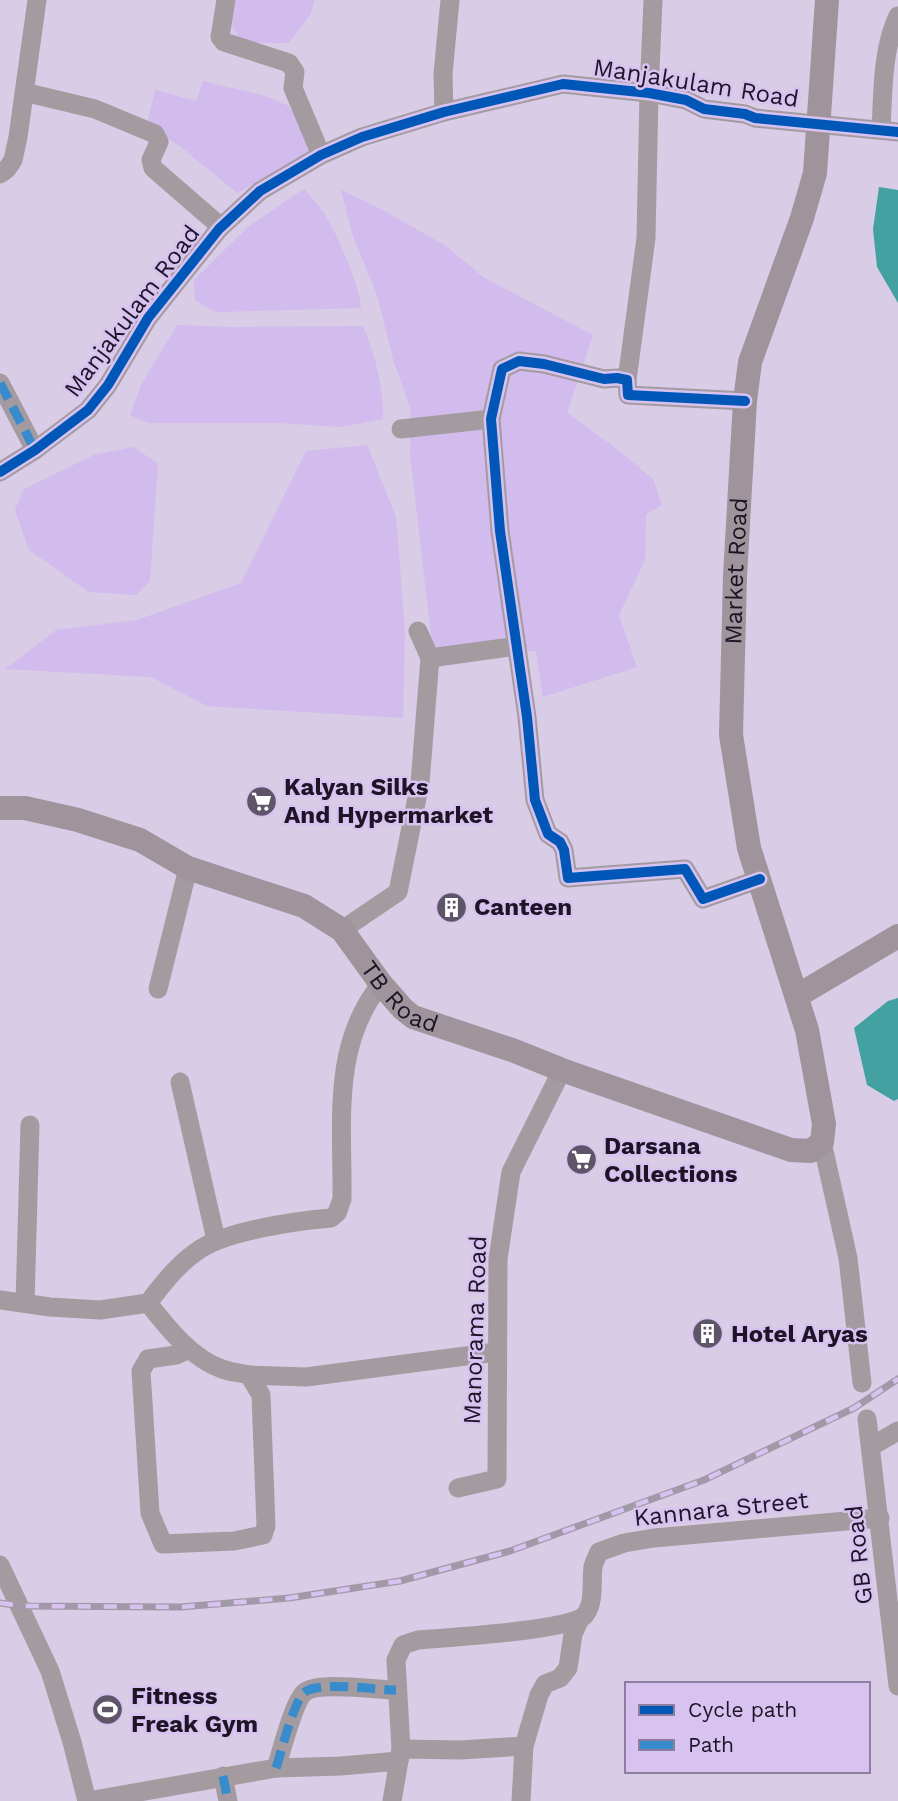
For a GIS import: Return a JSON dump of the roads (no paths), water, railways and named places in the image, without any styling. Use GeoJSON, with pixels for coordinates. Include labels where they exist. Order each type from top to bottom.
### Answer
{"type":"FeatureCollection","features":[{"type":"Feature","properties":{"kind":"main road","name":"Market Road"},"geometry":{"type":"LineString","coordinates":[[822,1142],[824,1124],[807,1030],[749,848],[732,735],[735,562],[750,362],[802,218],[815,173],[827,0]]}},
{"type":"Feature","properties":{"kind":"main road","name":"TB Road"},"geometry":{"type":"LineString","coordinates":[[0,808],[25,807],[78,820],[140,840],[188,868],[304,906],[342,930],[380,984],[414,1017],[791,1150],[811,1151],[822,1142]]}},
{"type":"Feature","properties":{"kind":"main road"},"geometry":{"type":"LineString","coordinates":[[797,996],[898,936]]}},
{"type":"Feature","properties":{"kind":"street"},"geometry":{"type":"LineString","coordinates":[[0,174],[13,160],[37,0]]}},
{"type":"Feature","properties":{"kind":"street"},"geometry":{"type":"LineString","coordinates":[[226,0],[220,37],[224,42],[289,63],[295,72],[293,88],[321,155]]}},
{"type":"Feature","properties":{"kind":"street"},"geometry":{"type":"LineString","coordinates":[[444,112],[443,74],[450,0]]}},
{"type":"Feature","properties":{"kind":"street"},"geometry":{"type":"LineString","coordinates":[[653,0],[646,238],[627,380],[628,395],[745,401]]}},
{"type":"Feature","properties":{"kind":"street"},"geometry":{"type":"LineString","coordinates":[[889,131],[884,85],[891,29],[898,16]]}},
{"type":"Feature","properties":{"kind":"street","name":"Manjakulam Road"},"geometry":{"type":"LineString","coordinates":[[0,472],[35,450],[88,410],[108,384],[148,318],[221,227],[260,191],[321,155],[362,137],[444,112],[563,84],[649,93],[686,100],[704,109],[745,114],[755,118],[889,131]]}},
{"type":"Feature","properties":{"kind":"street"},"geometry":{"type":"LineString","coordinates":[[24,92],[95,109],[155,134],[159,142],[151,160],[153,169],[221,227]]}},
{"type":"Feature","properties":{"kind":"street"},"geometry":{"type":"LineString","coordinates":[[627,380],[604,379],[544,364],[519,361],[502,369],[491,419],[499,531],[527,718],[535,800],[548,834],[559,842],[564,850],[568,878],[685,869],[703,899],[760,878]]}},
{"type":"Feature","properties":{"kind":"street"},"geometry":{"type":"LineString","coordinates":[[0,383],[35,450]]}},
{"type":"Feature","properties":{"kind":"street"},"geometry":{"type":"LineString","coordinates":[[401,429],[491,419]]}},
{"type":"Feature","properties":{"kind":"street"},"geometry":{"type":"LineString","coordinates":[[342,930],[398,892],[420,783],[430,658],[418,631]]}},
{"type":"Feature","properties":{"kind":"street"},"geometry":{"type":"LineString","coordinates":[[430,658],[517,646]]}},
{"type":"Feature","properties":{"kind":"street"},"geometry":{"type":"LineString","coordinates":[[158,989],[188,868]]}},
{"type":"Feature","properties":{"kind":"street"},"geometry":{"type":"LineString","coordinates":[[0,1300],[100,1310],[148,1303],[165,1281],[195,1252],[216,1240],[331,1218],[337,1213],[342,1199],[344,1065],[349,1039],[359,1015],[380,984]]}},
{"type":"Feature","properties":{"kind":"street","name":"Manorama Road"},"geometry":{"type":"LineString","coordinates":[[458,1488],[497,1479],[498,1259],[511,1172],[562,1070]]}},
{"type":"Feature","properties":{"kind":"street"},"geometry":{"type":"LineString","coordinates":[[180,1082],[216,1240]]}},
{"type":"Feature","properties":{"kind":"street"},"geometry":{"type":"LineString","coordinates":[[25,1303],[30,1125]]}},
{"type":"Feature","properties":{"kind":"street"},"geometry":{"type":"LineString","coordinates":[[822,1142],[848,1258],[862,1383]]}},
{"type":"Feature","properties":{"kind":"street"},"geometry":{"type":"LineString","coordinates":[[148,1303],[189,1349],[221,1369],[249,1375],[306,1377],[496,1352]]}},
{"type":"Feature","properties":{"kind":"street"},"geometry":{"type":"LineString","coordinates":[[189,1349],[148,1359],[141,1371],[150,1513],[163,1544],[234,1541],[263,1535],[266,1525],[261,1395],[249,1375]]}},
{"type":"Feature","properties":{"kind":"street","name":"GB Road"},"geometry":{"type":"LineString","coordinates":[[867,1419],[886,1522],[898,1686]]}},
{"type":"Feature","properties":{"kind":"street"},"geometry":{"type":"LineString","coordinates":[[872,1446],[898,1432]]}},
{"type":"Feature","properties":{"kind":"street","name":"Kannara Street"},"geometry":{"type":"LineString","coordinates":[[521,1801],[524,1746],[542,1689],[545,1684],[560,1678],[568,1668],[573,1634],[579,1621],[587,1614],[593,1588],[593,1566],[599,1552],[624,1543],[679,1536],[886,1522]]}},
{"type":"Feature","properties":{"kind":"street"},"geometry":{"type":"LineString","coordinates":[[0,1565],[50,1671],[87,1801],[276,1768],[341,1766],[400,1755],[524,1746]]}},
{"type":"Feature","properties":{"kind":"street"},"geometry":{"type":"LineString","coordinates":[[391,1801],[400,1755],[396,1660],[403,1645],[418,1640],[536,1629],[579,1621]]}},
{"type":"Feature","properties":{"kind":"street"},"geometry":{"type":"LineString","coordinates":[[276,1768],[297,1703],[305,1692],[319,1687],[396,1690]]}},
{"type":"Feature","properties":{"kind":"street"},"geometry":{"type":"LineString","coordinates":[[223,1776],[228,1801]]}},
{"type":"Feature","properties":{"kind":"railway"},"geometry":{"type":"LineString","coordinates":[[0,1603],[21,1606],[181,1607],[289,1598],[400,1581],[510,1551],[704,1480],[854,1408],[898,1379]]}},
{"type":"Feature","properties":{"kind":"place","name":"Kalyan Silks And Hypermarket"},"geometry":{"type":"Point","coordinates":[261,801]}},
{"type":"Feature","properties":{"kind":"place","name":"Canteen"},"geometry":{"type":"Point","coordinates":[451,907]}},
{"type":"Feature","properties":{"kind":"place","name":"Darsana Collections"},"geometry":{"type":"Point","coordinates":[581,1160]}},
{"type":"Feature","properties":{"kind":"place","name":"Hotel Aryas"},"geometry":{"type":"Point","coordinates":[708,1334]}},
{"type":"Feature","properties":{"kind":"place","name":"Fitness Freak Gym"},"geometry":{"type":"Point","coordinates":[108,1710]}}]}
